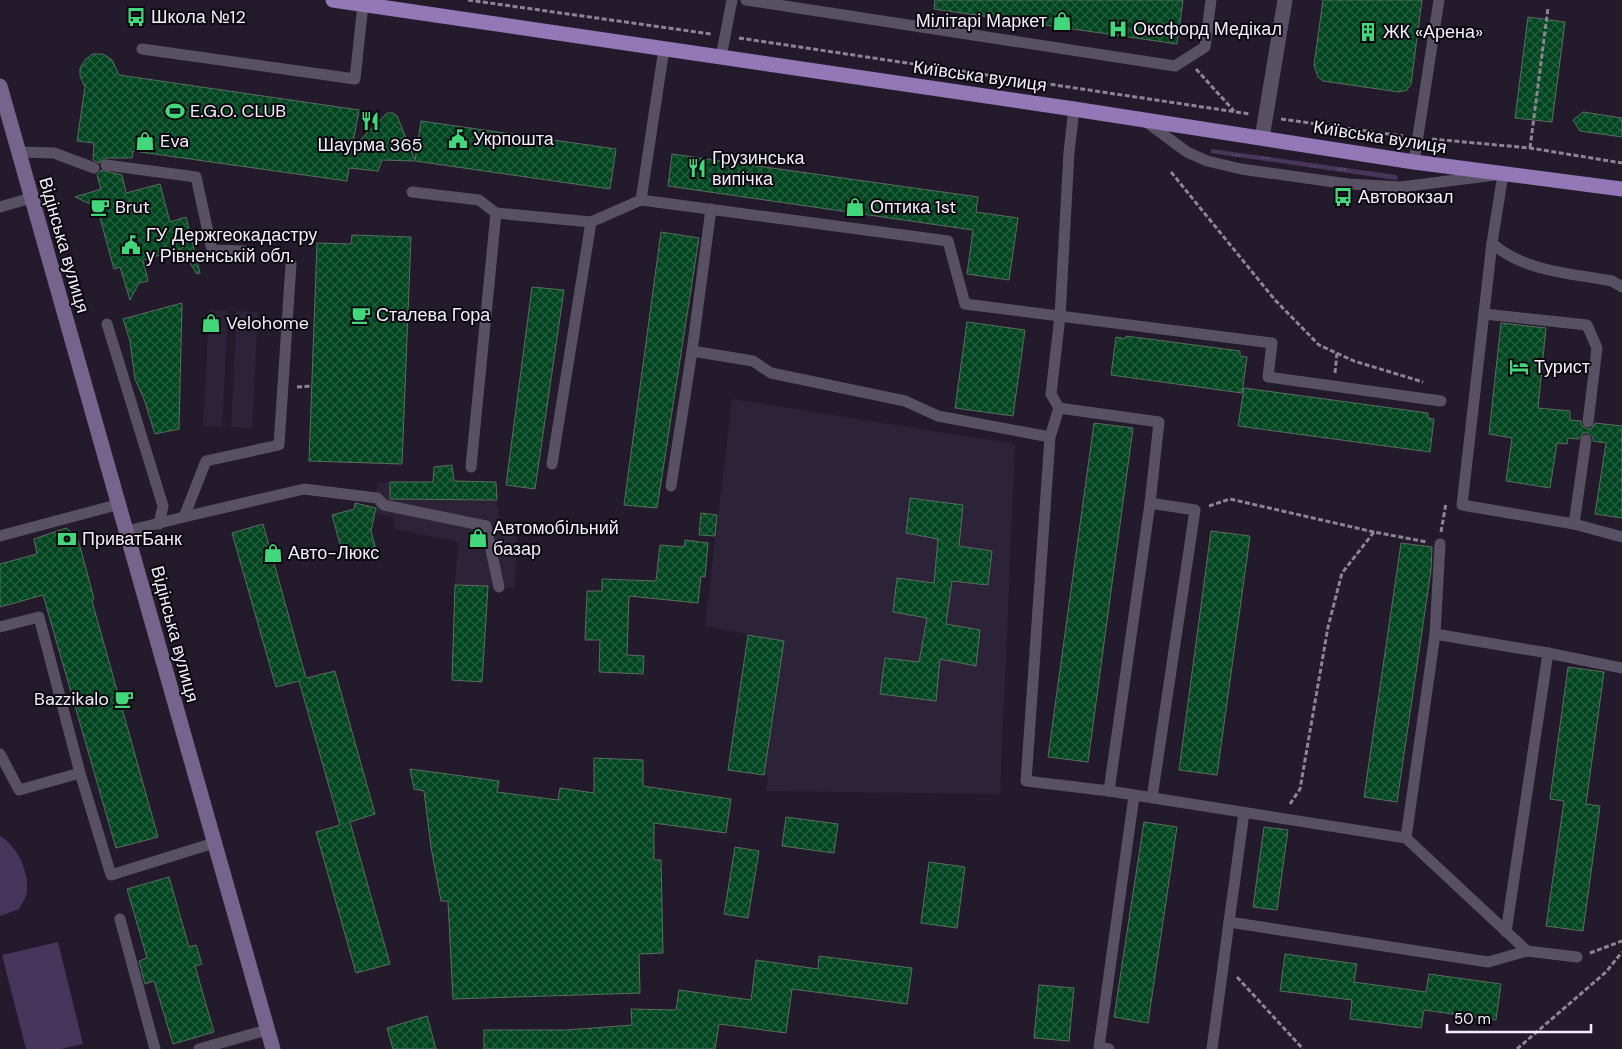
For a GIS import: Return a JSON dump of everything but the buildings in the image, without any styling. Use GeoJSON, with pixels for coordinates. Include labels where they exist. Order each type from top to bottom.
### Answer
{"type":"FeatureCollection","features":[{"type":"Feature","properties":{"kind":"main road","name":"Київська вулиця"},"geometry":{"type":"LineString","coordinates":[[332,0],[366,2],[1414,162],[1622,189]]}},
{"type":"Feature","properties":{"kind":"main road","name":"Відінська вулиця"},"geometry":{"type":"LineString","coordinates":[[0,86],[273,1049]]}},
{"type":"Feature","properties":{"kind":"street"},"geometry":{"type":"LineString","coordinates":[[1262,138],[1285,0]]}},
{"type":"Feature","properties":{"kind":"lane"},"geometry":{"type":"LineString","coordinates":[[721,57],[732,0]]}},
{"type":"Feature","properties":{"kind":"lane"},"geometry":{"type":"LineString","coordinates":[[746,0],[1174,66],[1205,47],[1210,0]]}},
{"type":"Feature","properties":{"kind":"lane"},"geometry":{"type":"LineString","coordinates":[[1414,162],[1439,0]]}},
{"type":"Feature","properties":{"kind":"lane"},"geometry":{"type":"LineString","coordinates":[[142,49],[355,79],[366,2]]}},
{"type":"Feature","properties":{"kind":"lane"},"geometry":{"type":"LineString","coordinates":[[641,200],[664,49]]}},
{"type":"Feature","properties":{"kind":"lane"},"geometry":{"type":"LineString","coordinates":[[1074,109],[1069,152],[1060,316],[1051,394],[1059,408],[1050,437],[1026,780],[1109,791],[1406,838],[1526,951]]}},
{"type":"Feature","properties":{"kind":"lane"},"geometry":{"type":"LineString","coordinates":[[1142,119],[1187,152],[1207,161],[1241,169],[1348,184],[1401,187],[1503,174],[1492,243],[1462,506],[1574,524],[1622,537]]}},
{"type":"Feature","properties":{"kind":"lane"},"geometry":{"type":"LineString","coordinates":[[18,152],[54,153],[94,168]]}},
{"type":"Feature","properties":{"kind":"lane"},"geometry":{"type":"LineString","coordinates":[[106,165],[196,177],[212,250],[245,251]]}},
{"type":"Feature","properties":{"kind":"lane"},"geometry":{"type":"LineString","coordinates":[[412,192],[479,200],[496,214],[591,222],[641,200],[948,241],[965,304],[1272,342],[1268,377],[1441,401]]}},
{"type":"Feature","properties":{"kind":"lane"},"geometry":{"type":"LineString","coordinates":[[0,207],[31,198]]}},
{"type":"Feature","properties":{"kind":"lane"},"geometry":{"type":"LineString","coordinates":[[671,486],[692,352],[711,209]]}},
{"type":"Feature","properties":{"kind":"lane"},"geometry":{"type":"LineString","coordinates":[[471,467],[496,214]]}},
{"type":"Feature","properties":{"kind":"lane"},"geometry":{"type":"LineString","coordinates":[[552,464],[591,222]]}},
{"type":"Feature","properties":{"kind":"lane"},"geometry":{"type":"LineString","coordinates":[[1492,243],[1504,254],[1524,265],[1612,281],[1622,287]]}},
{"type":"Feature","properties":{"kind":"lane"},"geometry":{"type":"LineString","coordinates":[[184,517],[206,461],[279,445],[291,264]]}},
{"type":"Feature","properties":{"kind":"lane"},"geometry":{"type":"LineString","coordinates":[[1484,314],[1587,325],[1597,348],[1588,422]]}},
{"type":"Feature","properties":{"kind":"lane"},"geometry":{"type":"LineString","coordinates":[[107,324],[163,506],[159,524]]}},
{"type":"Feature","properties":{"kind":"lane"},"geometry":{"type":"LineString","coordinates":[[692,352],[754,361],[771,373],[905,401],[938,416],[1050,437]]}},
{"type":"Feature","properties":{"kind":"lane"},"geometry":{"type":"LineString","coordinates":[[1059,408],[1159,422],[1150,503],[1109,791]]}},
{"type":"Feature","properties":{"kind":"lane"},"geometry":{"type":"LineString","coordinates":[[1574,524],[1586,440]]}},
{"type":"Feature","properties":{"kind":"lane"},"geometry":{"type":"LineString","coordinates":[[127,531],[304,488],[377,498],[385,511],[486,526],[499,587]]}},
{"type":"Feature","properties":{"kind":"lane"},"geometry":{"type":"LineString","coordinates":[[1150,503],[1195,510],[1152,798]]}},
{"type":"Feature","properties":{"kind":"lane"},"geometry":{"type":"LineString","coordinates":[[0,536],[120,504]]}},
{"type":"Feature","properties":{"kind":"lane"},"geometry":{"type":"LineString","coordinates":[[1406,838],[1435,634],[1440,544]]}},
{"type":"Feature","properties":{"kind":"lane"},"geometry":{"type":"LineString","coordinates":[[0,626],[39,617],[80,773],[111,875],[214,843]]}},
{"type":"Feature","properties":{"kind":"lane"},"geometry":{"type":"LineString","coordinates":[[1435,634],[1555,652],[1622,668]]}},
{"type":"Feature","properties":{"kind":"lane"},"geometry":{"type":"LineString","coordinates":[[1506,932],[1555,652]]}},
{"type":"Feature","properties":{"kind":"lane"},"geometry":{"type":"LineString","coordinates":[[0,754],[19,790],[80,773]]}},
{"type":"Feature","properties":{"kind":"lane"},"geometry":{"type":"LineString","coordinates":[[1109,1049],[1099,1047],[1134,796]]}},
{"type":"Feature","properties":{"kind":"lane"},"geometry":{"type":"LineString","coordinates":[[1212,1049],[1244,812]]}},
{"type":"Feature","properties":{"kind":"lane"},"geometry":{"type":"LineString","coordinates":[[120,919],[155,1049]]}},
{"type":"Feature","properties":{"kind":"lane"},"geometry":{"type":"LineString","coordinates":[[1228,922],[1488,962],[1526,951],[1578,957]]}},
{"type":"Feature","properties":{"kind":"lane"},"geometry":{"type":"LineString","coordinates":[[199,1049],[267,1030]]}},
{"type":"Feature","properties":{"kind":"path"},"geometry":{"type":"LineString","coordinates":[[468,0],[1418,138],[1530,148],[1622,163]]}},
{"type":"Feature","properties":{"kind":"path"},"geometry":{"type":"LineString","coordinates":[[1530,148],[1548,8]]}},
{"type":"Feature","properties":{"kind":"path"},"geometry":{"type":"LineString","coordinates":[[1171,172],[1274,300],[1319,345],[1354,361],[1424,382]]}},
{"type":"Feature","properties":{"kind":"path"},"geometry":{"type":"LineString","coordinates":[[1195,510],[1230,499],[1374,532],[1440,544]]}},
{"type":"Feature","properties":{"kind":"path"},"geometry":{"type":"LineString","coordinates":[[1280,819],[1300,788],[1328,626],[1342,573],[1374,532]]}},
{"type":"Feature","properties":{"kind":"path"},"geometry":{"type":"LineString","coordinates":[[1578,957],[1622,941]]}},
{"type":"Feature","properties":{"kind":"path"},"geometry":{"type":"LineString","coordinates":[[1517,1049],[1606,972],[1622,952]]}},
{"type":"Feature","properties":{"kind":"path"},"geometry":{"type":"LineString","coordinates":[[1223,962],[1303,1049]]}},
{"type":"Feature","properties":{"kind":"shaded area"},"geometry":{"type":"Polygon","coordinates":[[[209,310],[228,311],[222,427],[203,426],[209,310]]]}},
{"type":"Feature","properties":{"kind":"shaded area"},"geometry":{"type":"Polygon","coordinates":[[[237,311],[258,312],[252,428],[231,427],[237,311]]]}},
{"type":"Feature","properties":{"kind":"shaded area"},"geometry":{"type":"Polygon","coordinates":[[[732,399],[1015,444],[1000,794],[766,791],[768,776],[764,775],[784,641],[705,626],[732,399]]]}},
{"type":"Feature","properties":{"kind":"shaded area","name":"Автомобільний базар"},"geometry":{"type":"Polygon","coordinates":[[[390,482],[391,499],[497,500],[502,533],[517,534],[515,588],[455,585],[458,542],[394,529],[395,518],[375,513],[377,483],[390,482]]]}},
{"type":"Feature","properties":{"kind":"green space"},"geometry":{"type":"Polygon","coordinates":[[[1211,149],[1396,175],[1398,178],[1396,180],[1211,153],[1211,149]]]}},
{"type":"Feature","properties":{"kind":"green space"},"geometry":{"type":"Polygon","coordinates":[[[0,836],[12,846],[21,860],[26,875],[27,891],[19,909],[0,916],[0,836]]]}},
{"type":"Feature","properties":{"kind":"green space"},"geometry":{"type":"Polygon","coordinates":[[[58,942],[83,1044],[61,1049],[26,1049],[2,955],[58,942]]]}},
{"type":"Feature","properties":{"kind":"place","name":"Школа №12"},"geometry":{"type":"Point","coordinates":[136,17]}},
{"type":"Feature","properties":{"kind":"place","name":"Мілітарі Маркет"},"geometry":{"type":"Point","coordinates":[1062,21]}},
{"type":"Feature","properties":{"kind":"place","name":"Оксфорд Медікал"},"geometry":{"type":"Point","coordinates":[1118,29]}},
{"type":"Feature","properties":{"kind":"place","name":"ЖК «Арена»"},"geometry":{"type":"Point","coordinates":[1368,32]}},
{"type":"Feature","properties":{"kind":"place","name":"E.G.O. CLUB"},"geometry":{"type":"Point","coordinates":[175,111]}},
{"type":"Feature","properties":{"kind":"place","name":"Шаурма 365"},"geometry":{"type":"Point","coordinates":[370,121]}},
{"type":"Feature","properties":{"kind":"place","name":"Укрпошта"},"geometry":{"type":"Point","coordinates":[458,139]}},
{"type":"Feature","properties":{"kind":"place","name":"Eva"},"geometry":{"type":"Point","coordinates":[145,141]}},
{"type":"Feature","properties":{"kind":"place","name":"Грузинська випічка"},"geometry":{"type":"Point","coordinates":[697,168]}},
{"type":"Feature","properties":{"kind":"place","name":"Автовокзал"},"geometry":{"type":"Point","coordinates":[1343,197]}},
{"type":"Feature","properties":{"kind":"place","name":"Brut"},"geometry":{"type":"Point","coordinates":[100,207]}},
{"type":"Feature","properties":{"kind":"place","name":"Оптика 1st"},"geometry":{"type":"Point","coordinates":[855,207]}},
{"type":"Feature","properties":{"kind":"place","name":"ГУ Держгеокадастру у Рівненській обл."},"geometry":{"type":"Point","coordinates":[131,245]}},
{"type":"Feature","properties":{"kind":"place","name":"Сталева Гора"},"geometry":{"type":"Point","coordinates":[361,315]}},
{"type":"Feature","properties":{"kind":"place","name":"Velohome"},"geometry":{"type":"Point","coordinates":[211,323]}},
{"type":"Feature","properties":{"kind":"place","name":"Турист"},"geometry":{"type":"Point","coordinates":[1519,367]}},
{"type":"Feature","properties":{"kind":"place","name":"Автомобільний базар"},"geometry":{"type":"Point","coordinates":[478,538]}},
{"type":"Feature","properties":{"kind":"place","name":"ПриватБанк"},"geometry":{"type":"Point","coordinates":[67,539]}},
{"type":"Feature","properties":{"kind":"place","name":"Авто-Люкс"},"geometry":{"type":"Point","coordinates":[273,553]}},
{"type":"Feature","properties":{"kind":"place","name":"Bazzikalo"},"geometry":{"type":"Point","coordinates":[124,699]}}]}
